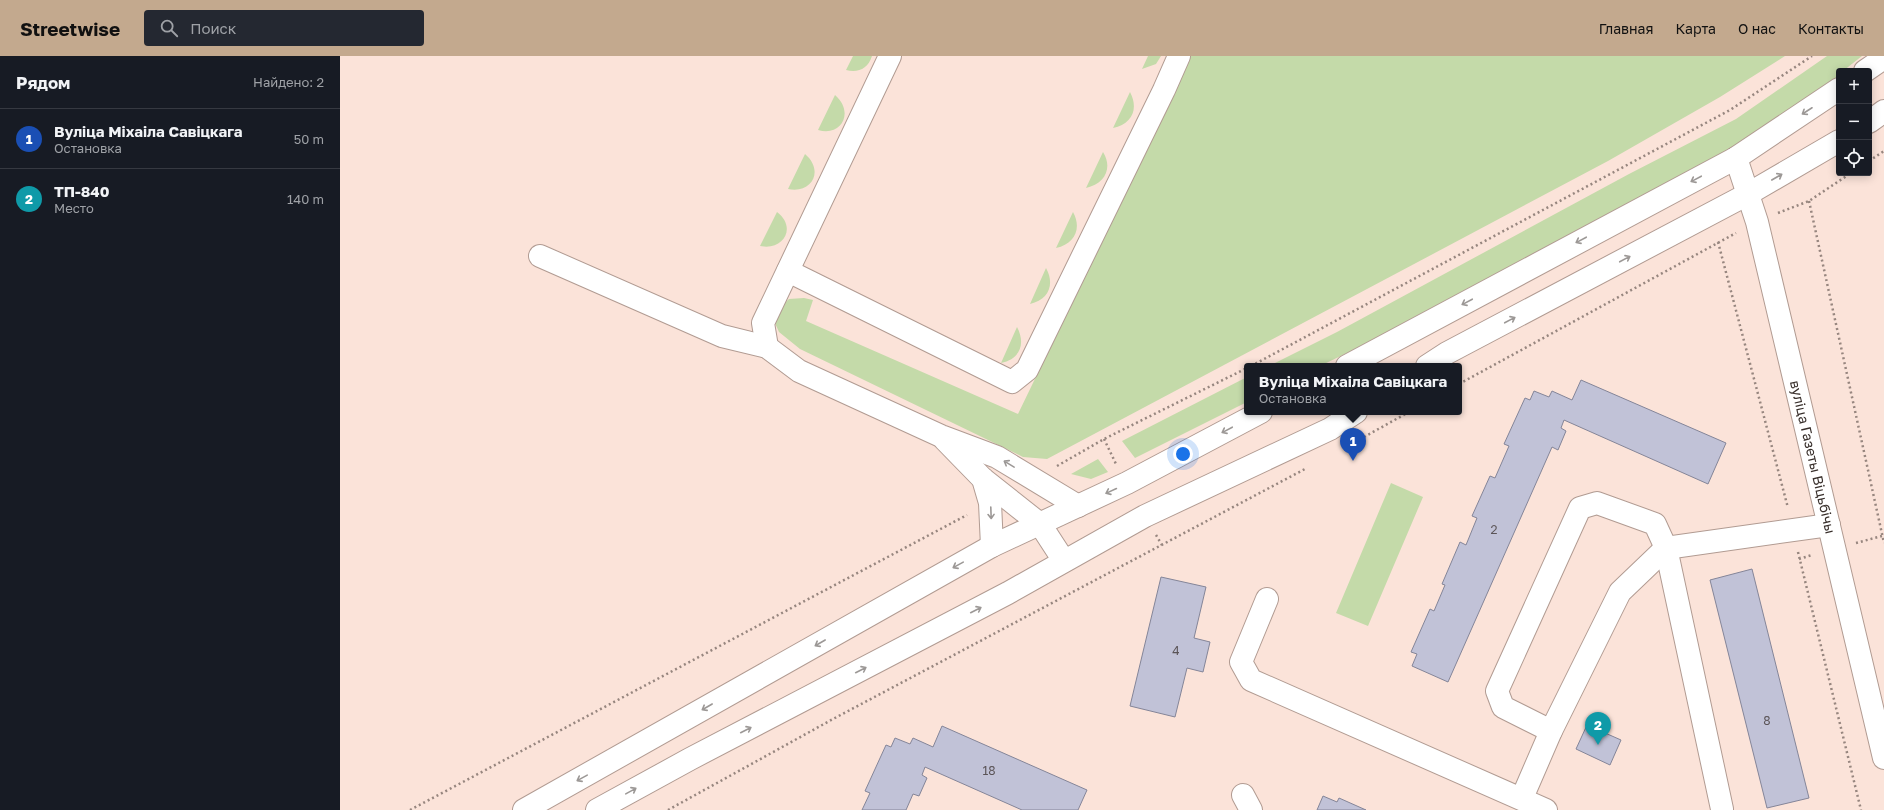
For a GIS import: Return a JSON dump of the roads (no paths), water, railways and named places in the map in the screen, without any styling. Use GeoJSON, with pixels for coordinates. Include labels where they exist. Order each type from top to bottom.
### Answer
{"type":"FeatureCollection","features":[{"type":"Feature","properties":{"kind":"main road"},"geometry":{"type":"LineString","coordinates":[[767,347],[763,323],[890,56]]}},
{"type":"Feature","properties":{"kind":"main road"},"geometry":{"type":"LineString","coordinates":[[788,271],[1012,382],[1027,370],[1164,90],[1179,56]]}},
{"type":"Feature","properties":{"kind":"main road"},"geometry":{"type":"LineString","coordinates":[[1869,68],[1884,58]]}},
{"type":"Feature","properties":{"kind":"main road"},"geometry":{"type":"LineString","coordinates":[[1353,363],[1736,158],[1836,91]]}},
{"type":"Feature","properties":{"kind":"main road"},"geometry":{"type":"LineString","coordinates":[[1872,120],[1884,111]]}},
{"type":"Feature","properties":{"kind":"main road"},"geometry":{"type":"LineString","coordinates":[[1432,363],[1447,353],[1748,194],[1836,143]]}},
{"type":"Feature","properties":{"kind":"main road","name":"вуліца Газеты Віцьбічы"},"geometry":{"type":"LineString","coordinates":[[1736,158],[1757,222],[1884,758]]}},
{"type":"Feature","properties":{"kind":"main road"},"geometry":{"type":"LineString","coordinates":[[540,256],[722,336],[767,347],[799,370],[941,436],[998,457],[1078,506]]}},
{"type":"Feature","properties":{"kind":"main road"},"geometry":{"type":"LineString","coordinates":[[524,810],[992,546],[1127,483],[1255,415]]}},
{"type":"Feature","properties":{"kind":"main road"},"geometry":{"type":"LineString","coordinates":[[597,810],[690,759],[1008,593],[1146,516],[1330,429],[1351,415]]}},
{"type":"Feature","properties":{"kind":"main road"},"geometry":{"type":"LineString","coordinates":[[941,436],[983,479],[1040,524],[1064,561]]}},
{"type":"Feature","properties":{"kind":"main road"},"geometry":{"type":"LineString","coordinates":[[983,479],[990,503],[992,546]]}},
{"type":"Feature","properties":{"kind":"main road"},"geometry":{"type":"LineString","coordinates":[[1034,479],[1040,524]]}},
{"type":"Feature","properties":{"kind":"main road"},"geometry":{"type":"LineString","coordinates":[[1551,731],[1504,707],[1497,692],[1580,508],[1597,502],[1655,524],[1666,548],[1722,809]]}},
{"type":"Feature","properties":{"kind":"main road"},"geometry":{"type":"LineString","coordinates":[[1522,798],[1551,731],[1620,592],[1666,548],[1829,525]]}},
{"type":"Feature","properties":{"kind":"main road"},"geometry":{"type":"LineString","coordinates":[[1267,599],[1241,662],[1250,680],[1522,798],[1546,810]]}},
{"type":"Feature","properties":{"kind":"place","name":"Вуліца Міхаіла Савіцкага"},"geometry":{"type":"Point","coordinates":[1353,461]}},
{"type":"Feature","properties":{"kind":"place","name":"ТП-840"},"geometry":{"type":"Point","coordinates":[1598,745]}}]}
